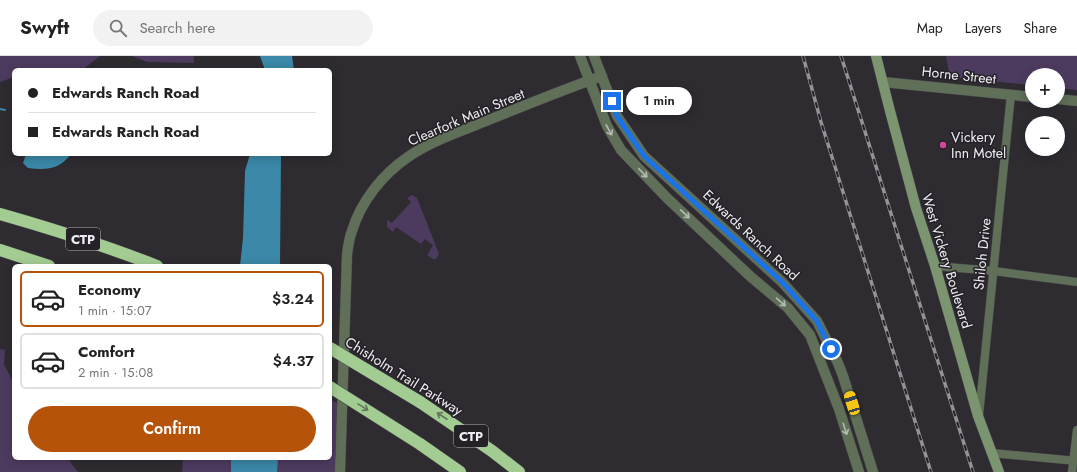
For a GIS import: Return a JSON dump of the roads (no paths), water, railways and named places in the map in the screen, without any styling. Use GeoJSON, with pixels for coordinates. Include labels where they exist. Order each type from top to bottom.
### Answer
{"type":"FeatureCollection","features":[{"type":"Feature","properties":{"kind":"highway"},"geometry":{"type":"LineString","coordinates":[[0,206],[48,228]]}},
{"type":"Feature","properties":{"kind":"highway","name":"CTP"},"geometry":{"type":"LineString","coordinates":[[0,214],[48,228],[153,264]]}},
{"type":"Feature","properties":{"kind":"highway"},"geometry":{"type":"LineString","coordinates":[[0,250],[43,264]]}},
{"type":"Feature","properties":{"kind":"highway","name":"Chisholm Trail Parkway"},"geometry":{"type":"LineString","coordinates":[[332,349],[420,402],[492,451],[519,472]]}},
{"type":"Feature","properties":{"kind":"highway","name":"CTP"},"geometry":{"type":"LineString","coordinates":[[332,388],[420,444],[460,472]]}},
{"type":"Feature","properties":{"kind":"main road","name":"West Vickery Boulevard"},"geometry":{"type":"LineString","coordinates":[[876,56],[916,208],[935,266],[978,416],[999,472]]}},
{"type":"Feature","properties":{"kind":"street","name":"Edwards Ranch Road"},"geometry":{"type":"LineString","coordinates":[[580,56],[607,126],[621,150],[657,187],[751,277],[788,308],[810,335],[839,409],[859,472]]}},
{"type":"Feature","properties":{"kind":"street","name":"Edwards Ranch Road"},"geometry":{"type":"LineString","coordinates":[[594,56],[617,116],[644,156],[782,282],[817,321],[843,376],[873,472]]}},
{"type":"Feature","properties":{"kind":"street","name":"Clearfork Main Street"},"geometry":{"type":"LineString","coordinates":[[340,472],[347,255],[351,232],[358,215],[369,196],[388,174],[408,157],[430,144],[602,76]]}},
{"type":"Feature","properties":{"kind":"street","name":"Horne Street"},"geometry":{"type":"LineString","coordinates":[[883,82],[1025,95]]}},
{"type":"Feature","properties":{"kind":"street","name":"Shiloh Drive"},"geometry":{"type":"LineString","coordinates":[[978,416],[994,271],[1010,94]]}},
{"type":"Feature","properties":{"kind":"street"},"geometry":{"type":"LineString","coordinates":[[1065,100],[1077,101]]}},
{"type":"Feature","properties":{"kind":"street"},"geometry":{"type":"LineString","coordinates":[[657,187],[666,176]]}},
{"type":"Feature","properties":{"kind":"street"},"geometry":{"type":"LineString","coordinates":[[935,266],[994,271],[1077,282]]}},
{"type":"Feature","properties":{"kind":"street"},"geometry":{"type":"LineString","coordinates":[[828,381],[843,376]]}},
{"type":"Feature","properties":{"kind":"street"},"geometry":{"type":"LineString","coordinates":[[1072,472],[1075,461],[1077,430]]}},
{"type":"Feature","properties":{"kind":"street"},"geometry":{"type":"LineString","coordinates":[[991,453],[1075,461]]}},
{"type":"Feature","properties":{"kind":"water"},"geometry":{"type":"Polygon","coordinates":[[[260,56],[292,56],[294,68],[264,68],[260,56]]]}},
{"type":"Feature","properties":{"kind":"water"},"geometry":{"type":"Polygon","coordinates":[[[25,156],[69,156],[57,166],[46,169],[28,168],[23,163],[25,156]]]}},
{"type":"Feature","properties":{"kind":"water"},"geometry":{"type":"Polygon","coordinates":[[[249,156],[281,156],[280,264],[240,264],[243,238],[245,171],[249,156]]]}},
{"type":"Feature","properties":{"kind":"water"},"geometry":{"type":"Polygon","coordinates":[[[231,460],[278,460],[277,472],[231,472],[231,460]]]}},
{"type":"Feature","properties":{"kind":"waterway"},"geometry":{"type":"LineString","coordinates":[[0,109],[5,110]]}},
{"type":"Feature","properties":{"kind":"railway"},"geometry":{"type":"LineString","coordinates":[[803,56],[821,122],[931,472]]}},
{"type":"Feature","properties":{"kind":"railway"},"geometry":{"type":"LineString","coordinates":[[841,56],[973,472]]}},
{"type":"Feature","properties":{"kind":"place","name":"Vickery Inn Motel"},"geometry":{"type":"Point","coordinates":[943,145]}}]}
